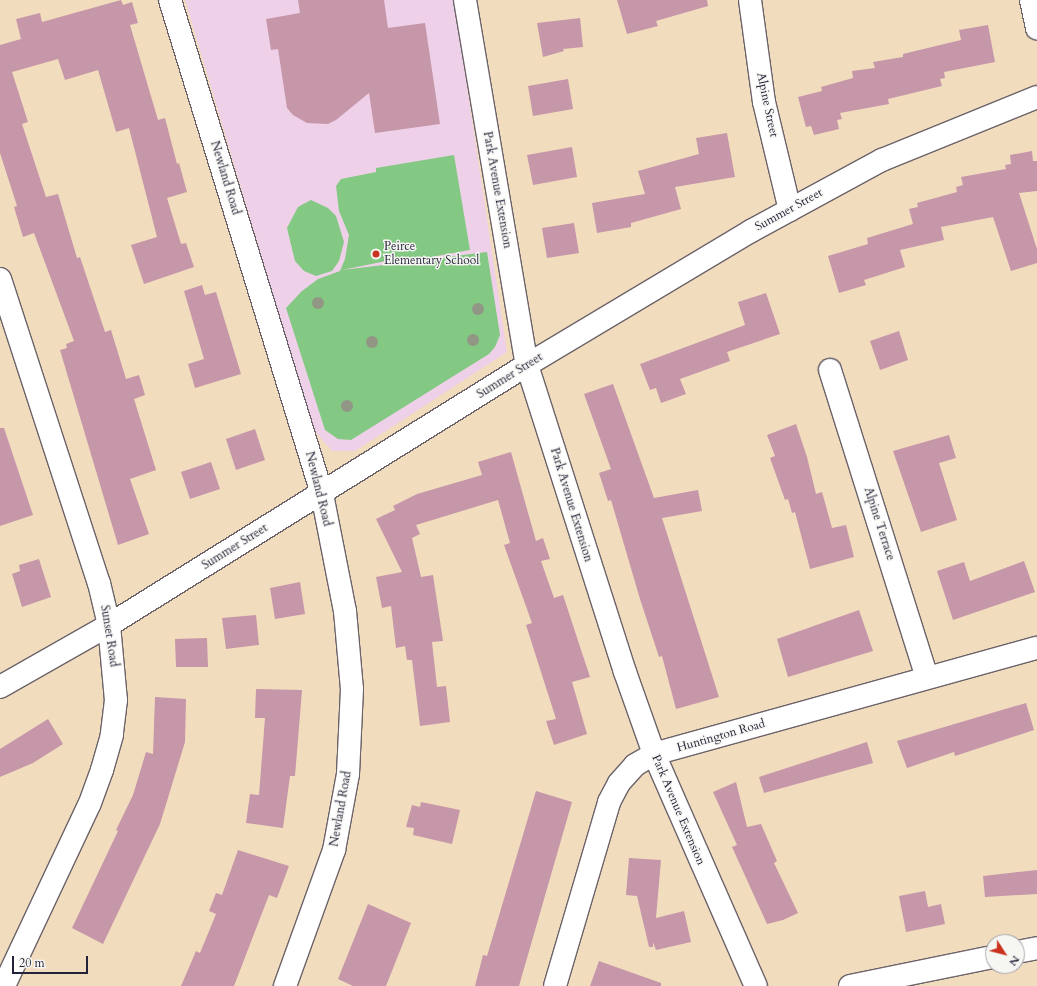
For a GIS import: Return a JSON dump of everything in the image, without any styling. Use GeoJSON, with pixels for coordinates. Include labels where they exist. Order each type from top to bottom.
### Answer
{"type":"FeatureCollection","features":[{"type":"Feature","properties":{"kind":"street","name":"Newland Road"},"geometry":{"type":"LineString","coordinates":[[170,0],[322,494],[345,611],[352,689],[348,774],[334,850],[285,986]]}},
{"type":"Feature","properties":{"kind":"street","name":"Alpine Street"},"geometry":{"type":"LineString","coordinates":[[750,0],[764,102],[790,210]]}},
{"type":"Feature","properties":{"kind":"street"},"geometry":{"type":"LineString","coordinates":[[1031,0],[1037,28]]}},
{"type":"Feature","properties":{"kind":"street","name":"Park Avenue Extension"},"geometry":{"type":"LineString","coordinates":[[469,1],[527,365],[622,665],[654,754],[756,986]]}},
{"type":"Feature","properties":{"kind":"street","name":"Summer Street"},"geometry":{"type":"LineString","coordinates":[[0,687],[109,625],[322,494],[527,365],[790,210],[882,160],[1037,97]]}},
{"type":"Feature","properties":{"kind":"street","name":"Sunset Road"},"geometry":{"type":"LineString","coordinates":[[0,279],[99,583],[109,625],[116,700],[112,735],[102,770],[4,986]]}},
{"type":"Feature","properties":{"kind":"street","name":"Alpine Terrace"},"geometry":{"type":"LineString","coordinates":[[830,370],[928,677]]}},
{"type":"Feature","properties":{"kind":"street","name":"Huntington Road"},"geometry":{"type":"LineString","coordinates":[[555,986],[609,802],[619,783],[634,765],[654,754],[1037,648]]}},
{"type":"Feature","properties":{"kind":"street"},"geometry":{"type":"LineString","coordinates":[[1025,950],[1037,948]]}},
{"type":"Feature","properties":{"kind":"street"},"geometry":{"type":"LineString","coordinates":[[850,986],[985,959]]}},
{"type":"Feature","properties":{"kind":"shaded area","name":"Peirce Elementary School"},"geometry":{"type":"Polygon","coordinates":[[[185,0],[454,0],[507,352],[355,451],[332,451],[313,429],[185,0]]]}},
{"type":"Feature","properties":{"kind":"green space"},"geometry":{"type":"Polygon","coordinates":[[[454,155],[470,250],[398,263],[487,252],[500,335],[495,347],[489,354],[351,440],[338,439],[325,430],[286,308],[302,291],[318,279],[340,271],[345,259],[349,235],[339,211],[336,186],[341,179],[376,172],[376,168],[454,155]],[[391,260],[342,270],[392,264],[391,260]]]}},
{"type":"Feature","properties":{"kind":"green space"},"geometry":{"type":"Polygon","coordinates":[[[311,200],[328,208],[336,216],[344,242],[339,261],[332,271],[316,276],[304,271],[295,261],[287,228],[298,207],[311,200]]]}},
{"type":"Feature","properties":{"kind":"building"},"geometry":{"type":"Polygon","coordinates":[[[121,0],[123,5],[132,2],[138,23],[130,25],[158,120],[165,118],[177,164],[179,163],[187,192],[167,198],[181,244],[186,243],[194,267],[144,284],[131,245],[157,237],[129,128],[116,132],[98,70],[65,80],[58,59],[12,72],[28,122],[22,124],[46,197],[58,194],[77,258],[80,257],[105,332],[111,330],[126,379],[139,375],[145,395],[134,399],[156,470],[130,479],[149,534],[118,545],[60,350],[67,348],[66,344],[74,341],[34,233],[23,237],[14,207],[17,206],[0,153],[0,45],[21,39],[16,19],[40,13],[42,22],[121,0]]]}},
{"type":"Feature","properties":{"kind":"building"},"geometry":{"type":"Polygon","coordinates":[[[298,0],[384,0],[388,28],[425,23],[440,124],[375,133],[369,93],[336,120],[328,124],[307,123],[293,115],[287,108],[278,49],[271,50],[266,19],[300,13],[298,0]]]}},
{"type":"Feature","properties":{"kind":"building"},"geometry":{"type":"Polygon","coordinates":[[[617,0],[707,0],[708,6],[656,21],[658,26],[627,34],[617,0]]]}},
{"type":"Feature","properties":{"kind":"building"},"geometry":{"type":"Polygon","coordinates":[[[580,18],[583,47],[563,49],[564,51],[543,57],[537,23],[580,18]]]}},
{"type":"Feature","properties":{"kind":"building"},"geometry":{"type":"Polygon","coordinates":[[[988,25],[995,62],[944,72],[945,78],[940,79],[942,86],[888,99],[889,104],[840,113],[842,119],[837,120],[839,129],[814,135],[811,126],[806,127],[798,97],[822,91],[821,87],[853,78],[852,71],[875,68],[873,62],[903,57],[903,54],[961,40],[959,30],[988,25]]]}},
{"type":"Feature","properties":{"kind":"building"},"geometry":{"type":"Polygon","coordinates":[[[568,79],[573,109],[533,116],[528,86],[568,79]]]}},
{"type":"Feature","properties":{"kind":"building"},"geometry":{"type":"Polygon","coordinates":[[[727,133],[735,177],[675,187],[681,209],[631,223],[631,227],[597,233],[592,203],[645,194],[638,171],[699,154],[696,138],[727,133]]]}},
{"type":"Feature","properties":{"kind":"building"},"geometry":{"type":"Polygon","coordinates":[[[572,147],[577,177],[533,185],[527,155],[572,147]]]}},
{"type":"Feature","properties":{"kind":"building"},"geometry":{"type":"Polygon","coordinates":[[[1032,151],[1033,161],[1037,161],[1037,191],[1019,193],[1037,249],[1037,263],[1011,271],[993,217],[941,227],[944,240],[900,250],[905,267],[864,280],[866,285],[839,293],[828,256],[868,244],[867,238],[913,224],[909,209],[918,207],[917,203],[957,192],[956,187],[963,185],[961,177],[1006,169],[1005,165],[1011,164],[1010,155],[1032,151]]]}},
{"type":"Feature","properties":{"kind":"building"},"geometry":{"type":"Polygon","coordinates":[[[574,223],[579,253],[547,258],[542,228],[574,223]]]}},
{"type":"Feature","properties":{"kind":"building"},"geometry":{"type":"Polygon","coordinates":[[[202,285],[205,295],[216,292],[241,374],[195,388],[188,364],[204,359],[184,291],[202,285]]]}},
{"type":"Feature","properties":{"kind":"building"},"geometry":{"type":"Polygon","coordinates":[[[766,293],[780,334],[727,352],[730,361],[680,379],[686,394],[661,403],[656,388],[650,390],[640,364],[745,325],[738,302],[766,293]]]}},
{"type":"Feature","properties":{"kind":"building"},"geometry":{"type":"Polygon","coordinates":[[[899,331],[908,360],[880,370],[870,341],[899,331]]]}},
{"type":"Feature","properties":{"kind":"building"},"geometry":{"type":"Polygon","coordinates":[[[613,384],[654,498],[698,490],[702,511],[662,518],[719,697],[676,709],[662,656],[659,657],[640,599],[611,500],[608,501],[599,473],[611,469],[584,394],[613,384]]]}},
{"type":"Feature","properties":{"kind":"building"},"geometry":{"type":"Polygon","coordinates":[[[796,424],[807,457],[816,494],[822,492],[832,528],[846,525],[854,557],[810,569],[795,512],[792,513],[788,499],[785,500],[770,458],[775,456],[767,435],[796,424]]]}},
{"type":"Feature","properties":{"kind":"building"},"geometry":{"type":"Polygon","coordinates":[[[0,428],[4,428],[33,515],[0,526],[0,428]]]}},
{"type":"Feature","properties":{"kind":"building"},"geometry":{"type":"Polygon","coordinates":[[[255,429],[265,460],[236,470],[226,439],[255,429]]]}},
{"type":"Feature","properties":{"kind":"building"},"geometry":{"type":"Polygon","coordinates":[[[949,435],[956,458],[939,463],[957,520],[921,532],[893,451],[949,435]]]}},
{"type":"Feature","properties":{"kind":"building"},"geometry":{"type":"Polygon","coordinates":[[[511,452],[536,541],[543,538],[550,559],[541,561],[554,598],[563,595],[590,677],[572,682],[587,734],[554,745],[546,721],[556,719],[526,625],[532,623],[504,545],[510,543],[498,500],[416,525],[420,534],[412,538],[421,577],[433,575],[443,641],[432,642],[437,687],[446,686],[450,722],[420,726],[412,660],[407,660],[405,646],[396,648],[391,606],[382,608],[376,577],[402,572],[376,519],[395,510],[393,506],[417,494],[482,475],[478,462],[511,452]]]}},
{"type":"Feature","properties":{"kind":"building"},"geometry":{"type":"Polygon","coordinates":[[[211,462],[220,489],[190,499],[181,472],[211,462]]]}},
{"type":"Feature","properties":{"kind":"building"},"geometry":{"type":"Polygon","coordinates":[[[39,559],[51,597],[22,607],[12,574],[20,571],[19,565],[39,559]]]}},
{"type":"Feature","properties":{"kind":"building"},"geometry":{"type":"Polygon","coordinates":[[[1024,561],[1035,592],[953,620],[937,571],[964,562],[970,581],[1024,561]]]}},
{"type":"Feature","properties":{"kind":"building"},"geometry":{"type":"Polygon","coordinates":[[[300,582],[305,614],[275,619],[270,588],[300,582]]]}},
{"type":"Feature","properties":{"kind":"building"},"geometry":{"type":"Polygon","coordinates":[[[859,610],[873,651],[788,677],[777,639],[859,610]]]}},
{"type":"Feature","properties":{"kind":"building"},"geometry":{"type":"Polygon","coordinates":[[[256,615],[259,645],[226,649],[222,618],[256,615]]]}},
{"type":"Feature","properties":{"kind":"building"},"geometry":{"type":"Polygon","coordinates":[[[207,638],[208,667],[176,667],[175,639],[207,638]]]}},
{"type":"Feature","properties":{"kind":"building"},"geometry":{"type":"Polygon","coordinates":[[[256,689],[302,690],[295,776],[290,776],[283,828],[246,823],[250,794],[259,795],[265,718],[255,718],[256,689]]]}},
{"type":"Feature","properties":{"kind":"building"},"geometry":{"type":"Polygon","coordinates":[[[155,697],[186,699],[185,742],[160,824],[103,944],[72,928],[118,831],[116,830],[133,795],[146,752],[153,754],[155,697]]]}},
{"type":"Feature","properties":{"kind":"building"},"geometry":{"type":"Polygon","coordinates":[[[1026,703],[1034,730],[955,756],[954,752],[907,768],[897,741],[1026,703]]]}},
{"type":"Feature","properties":{"kind":"building"},"geometry":{"type":"Polygon","coordinates":[[[48,719],[63,744],[33,763],[0,777],[0,749],[48,719]]]}},
{"type":"Feature","properties":{"kind":"building"},"geometry":{"type":"Polygon","coordinates":[[[867,742],[873,763],[764,793],[759,777],[867,742]]]}},
{"type":"Feature","properties":{"kind":"building"},"geometry":{"type":"Polygon","coordinates":[[[736,782],[747,827],[761,824],[777,861],[774,863],[798,913],[783,920],[767,924],[732,847],[737,845],[713,792],[736,782]]]}},
{"type":"Feature","properties":{"kind":"building"},"geometry":{"type":"Polygon","coordinates":[[[536,791],[572,802],[519,986],[475,986],[483,955],[487,956],[536,791]]]}},
{"type":"Feature","properties":{"kind":"building"},"geometry":{"type":"Polygon","coordinates":[[[421,802],[460,810],[452,844],[413,835],[414,828],[406,827],[412,805],[420,807],[421,802]]]}},
{"type":"Feature","properties":{"kind":"building"},"geometry":{"type":"Polygon","coordinates":[[[238,850],[289,866],[277,898],[269,895],[234,986],[181,986],[196,951],[200,953],[216,914],[209,911],[216,893],[222,895],[238,850]]]}},
{"type":"Feature","properties":{"kind":"building"},"geometry":{"type":"Polygon","coordinates":[[[629,858],[661,860],[656,918],[684,911],[691,942],[656,950],[653,942],[653,947],[649,947],[637,896],[626,895],[629,858]]]}},
{"type":"Feature","properties":{"kind":"building"},"geometry":{"type":"Polygon","coordinates":[[[1037,870],[1037,894],[985,897],[983,876],[1037,870]]]}},
{"type":"Feature","properties":{"kind":"building"},"geometry":{"type":"Polygon","coordinates":[[[925,891],[928,907],[941,904],[945,924],[906,932],[899,896],[925,891]]]}},
{"type":"Feature","properties":{"kind":"building"},"geometry":{"type":"Polygon","coordinates":[[[368,904],[411,923],[386,986],[353,986],[338,979],[368,904]]]}},
{"type":"Feature","properties":{"kind":"building"},"geometry":{"type":"Polygon","coordinates":[[[599,961],[661,983],[661,986],[590,986],[599,961]]]}},
{"type":"Feature","properties":{"kind":"place","name":"Peirce Elementary School"},"geometry":{"type":"Point","coordinates":[376,254]}}]}
